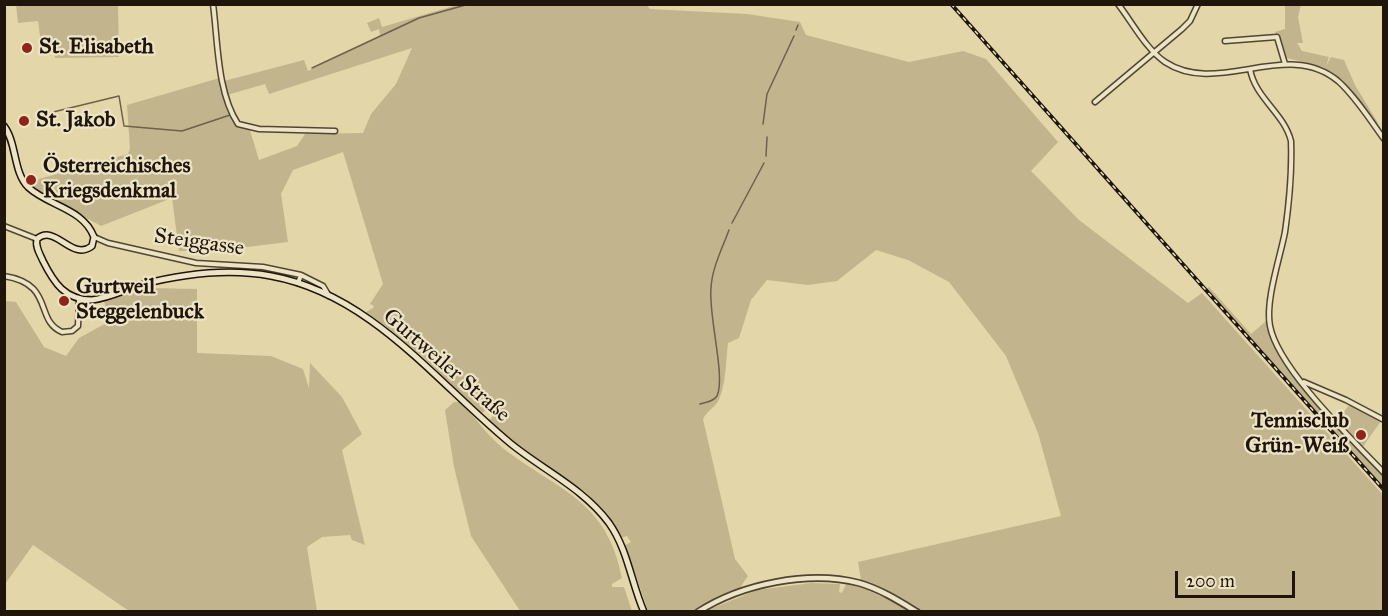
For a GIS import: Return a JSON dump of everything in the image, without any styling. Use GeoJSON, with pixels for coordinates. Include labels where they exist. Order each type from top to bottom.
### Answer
{"type":"FeatureCollection","features":[{"type":"Feature","properties":{"kind":"main road"},"geometry":{"type":"LineString","coordinates":[[4,126],[23,180],[28,187],[72,212],[84,222],[94,237],[92,246],[85,251],[77,251],[48,235],[42,235],[37,239],[36,246],[53,281],[66,293],[79,299]]}},
{"type":"Feature","properties":{"kind":"main road","name":"Gurtweiler Straße"},"geometry":{"type":"LineString","coordinates":[[79,299],[99,299],[146,284],[207,273],[243,273],[298,283],[328,296],[399,342],[508,441],[573,487],[598,509],[620,543],[644,612]]}},
{"type":"Feature","properties":{"kind":"street"},"geometry":{"type":"LineString","coordinates":[[213,4],[226,95],[231,113],[238,123],[259,129],[335,131]]}},
{"type":"Feature","properties":{"kind":"street"},"geometry":{"type":"LineString","coordinates":[[1118,4],[1155,53],[1180,69],[1200,74],[1285,64],[1310,66],[1336,80],[1383,139]]}},
{"type":"Feature","properties":{"kind":"street"},"geometry":{"type":"LineString","coordinates":[[1095,102],[1190,21],[1198,4]]}},
{"type":"Feature","properties":{"kind":"street"},"geometry":{"type":"LineString","coordinates":[[1226,41],[1277,37],[1285,64]]}},
{"type":"Feature","properties":{"kind":"street"},"geometry":{"type":"LineString","coordinates":[[1250,69],[1262,95],[1288,129],[1291,141],[1285,228],[1270,306],[1270,324],[1278,346],[1303,382],[1383,473]]}},
{"type":"Feature","properties":{"kind":"street"},"geometry":{"type":"LineString","coordinates":[[4,226],[37,239]]}},
{"type":"Feature","properties":{"kind":"street","name":"Steiggasse"},"geometry":{"type":"LineString","coordinates":[[94,237],[129,248],[196,263],[263,267],[301,275],[323,286],[329,293],[328,296]]}},
{"type":"Feature","properties":{"kind":"street"},"geometry":{"type":"LineString","coordinates":[[298,283],[301,275]]}},
{"type":"Feature","properties":{"kind":"street"},"geometry":{"type":"LineString","coordinates":[[4,276],[18,278],[33,286],[52,325],[62,332],[72,331],[78,326],[79,299]]}},
{"type":"Feature","properties":{"kind":"street"},"geometry":{"type":"LineString","coordinates":[[1303,382],[1346,400],[1383,420]]}},
{"type":"Feature","properties":{"kind":"street"},"geometry":{"type":"LineString","coordinates":[[698,612],[728,596],[752,589],[821,579],[867,586],[917,612]]}},
{"type":"Feature","properties":{"kind":"shaded area"},"geometry":{"type":"Polygon","coordinates":[[[16,5],[118,5],[119,57],[55,58],[53,41],[41,43],[38,21],[18,23],[16,5]]]}},
{"type":"Feature","properties":{"kind":"shaded area"},"geometry":{"type":"Polygon","coordinates":[[[457,5],[647,5],[650,9],[747,14],[800,22],[806,35],[909,62],[963,51],[986,59],[1058,142],[1031,171],[1079,220],[1188,303],[1202,293],[1383,495],[1383,611],[921,611],[861,580],[858,562],[1061,516],[1038,433],[1006,356],[949,282],[908,260],[876,250],[837,281],[808,285],[767,280],[751,300],[739,338],[728,343],[725,377],[720,397],[703,419],[735,559],[748,576],[739,589],[693,611],[648,611],[625,545],[631,542],[627,536],[621,538],[600,507],[584,491],[508,440],[487,420],[492,418],[493,412],[487,409],[481,414],[421,355],[363,314],[373,308],[374,306],[370,304],[383,284],[343,152],[293,170],[281,194],[288,242],[214,251],[179,251],[172,198],[101,226],[31,187],[39,179],[128,154],[130,149],[127,105],[223,77],[224,81],[304,60],[308,71],[380,36],[379,29],[371,32],[367,23],[379,18],[382,27],[457,5]],[[412,48],[269,94],[265,84],[227,95],[235,118],[249,127],[259,160],[297,146],[305,134],[363,133],[371,114],[396,84],[412,48]]]}},
{"type":"Feature","properties":{"kind":"shaded area"},"geometry":{"type":"Polygon","coordinates":[[[1285,5],[1301,5],[1298,17],[1303,43],[1297,43],[1302,51],[1329,57],[1326,66],[1331,57],[1344,60],[1355,85],[1378,123],[1376,125],[1338,78],[1323,67],[1287,58],[1275,32],[1285,29],[1285,5]]]}},
{"type":"Feature","properties":{"kind":"shaded area"},"geometry":{"type":"Polygon","coordinates":[[[1209,287],[1251,334],[1266,321],[1287,365],[1301,385],[1332,423],[1383,477],[1383,487],[1206,289],[1209,287]]]}},
{"type":"Feature","properties":{"kind":"shaded area"},"geometry":{"type":"Polygon","coordinates":[[[148,288],[197,289],[197,353],[271,356],[303,369],[309,388],[310,363],[342,397],[362,434],[342,450],[365,545],[352,540],[350,535],[322,537],[307,547],[317,611],[129,611],[33,545],[5,584],[5,301],[16,302],[44,347],[66,356],[79,338],[110,321],[104,301],[148,288]]]}},
{"type":"Feature","properties":{"kind":"shaded area"},"geometry":{"type":"Polygon","coordinates":[[[454,402],[460,402],[504,449],[562,488],[593,514],[605,531],[615,552],[622,578],[612,584],[612,587],[624,587],[632,611],[520,611],[471,536],[454,467],[445,410],[454,402]]]}},
{"type":"Feature","properties":{"kind":"shaded area","name":"Tennisclub Grün-Weiß"},"geometry":{"type":"Polygon","coordinates":[[[1350,404],[1381,421],[1362,448],[1338,419],[1350,404]]]}},
{"type":"Feature","properties":{"kind":"shaded area"},"geometry":{"type":"Polygon","coordinates":[[[811,583],[840,584],[839,592],[842,593],[846,584],[865,589],[913,611],[703,612],[757,590],[811,583]]]}},
{"type":"Feature","properties":{"kind":"waterway"},"geometry":{"type":"LineString","coordinates":[[312,68],[419,18],[469,4]]}},
{"type":"Feature","properties":{"kind":"waterway"},"geometry":{"type":"LineString","coordinates":[[796,30],[798,25]]}},
{"type":"Feature","properties":{"kind":"waterway"},"geometry":{"type":"LineString","coordinates":[[763,124],[767,94],[794,36]]}},
{"type":"Feature","properties":{"kind":"waterway"},"geometry":{"type":"LineString","coordinates":[[45,114],[119,96],[124,126],[182,131],[230,115]]}},
{"type":"Feature","properties":{"kind":"waterway"},"geometry":{"type":"LineString","coordinates":[[766,156],[767,137]]}},
{"type":"Feature","properties":{"kind":"waterway"},"geometry":{"type":"LineString","coordinates":[[732,223],[764,163]]}},
{"type":"Feature","properties":{"kind":"waterway"},"geometry":{"type":"LineString","coordinates":[[700,404],[715,398],[719,387],[711,288],[715,266],[729,230]]}},
{"type":"Feature","properties":{"kind":"railway"},"geometry":{"type":"LineString","coordinates":[[951,4],[1384,490]]}},
{"type":"Feature","properties":{"kind":"place","name":"St. Elisabeth"},"geometry":{"type":"Point","coordinates":[27,48]}},
{"type":"Feature","properties":{"kind":"place","name":"St. Jakob"},"geometry":{"type":"Point","coordinates":[24,121]}},
{"type":"Feature","properties":{"kind":"place","name":"Österreichisches Kriegsdenkmal"},"geometry":{"type":"Point","coordinates":[31,180]}},
{"type":"Feature","properties":{"kind":"place","name":"Gurtweil Steggelenbuck"},"geometry":{"type":"Point","coordinates":[64,301]}},
{"type":"Feature","properties":{"kind":"place","name":"Tennisclub Grün-Weiß"},"geometry":{"type":"Point","coordinates":[1361,435]}}]}
